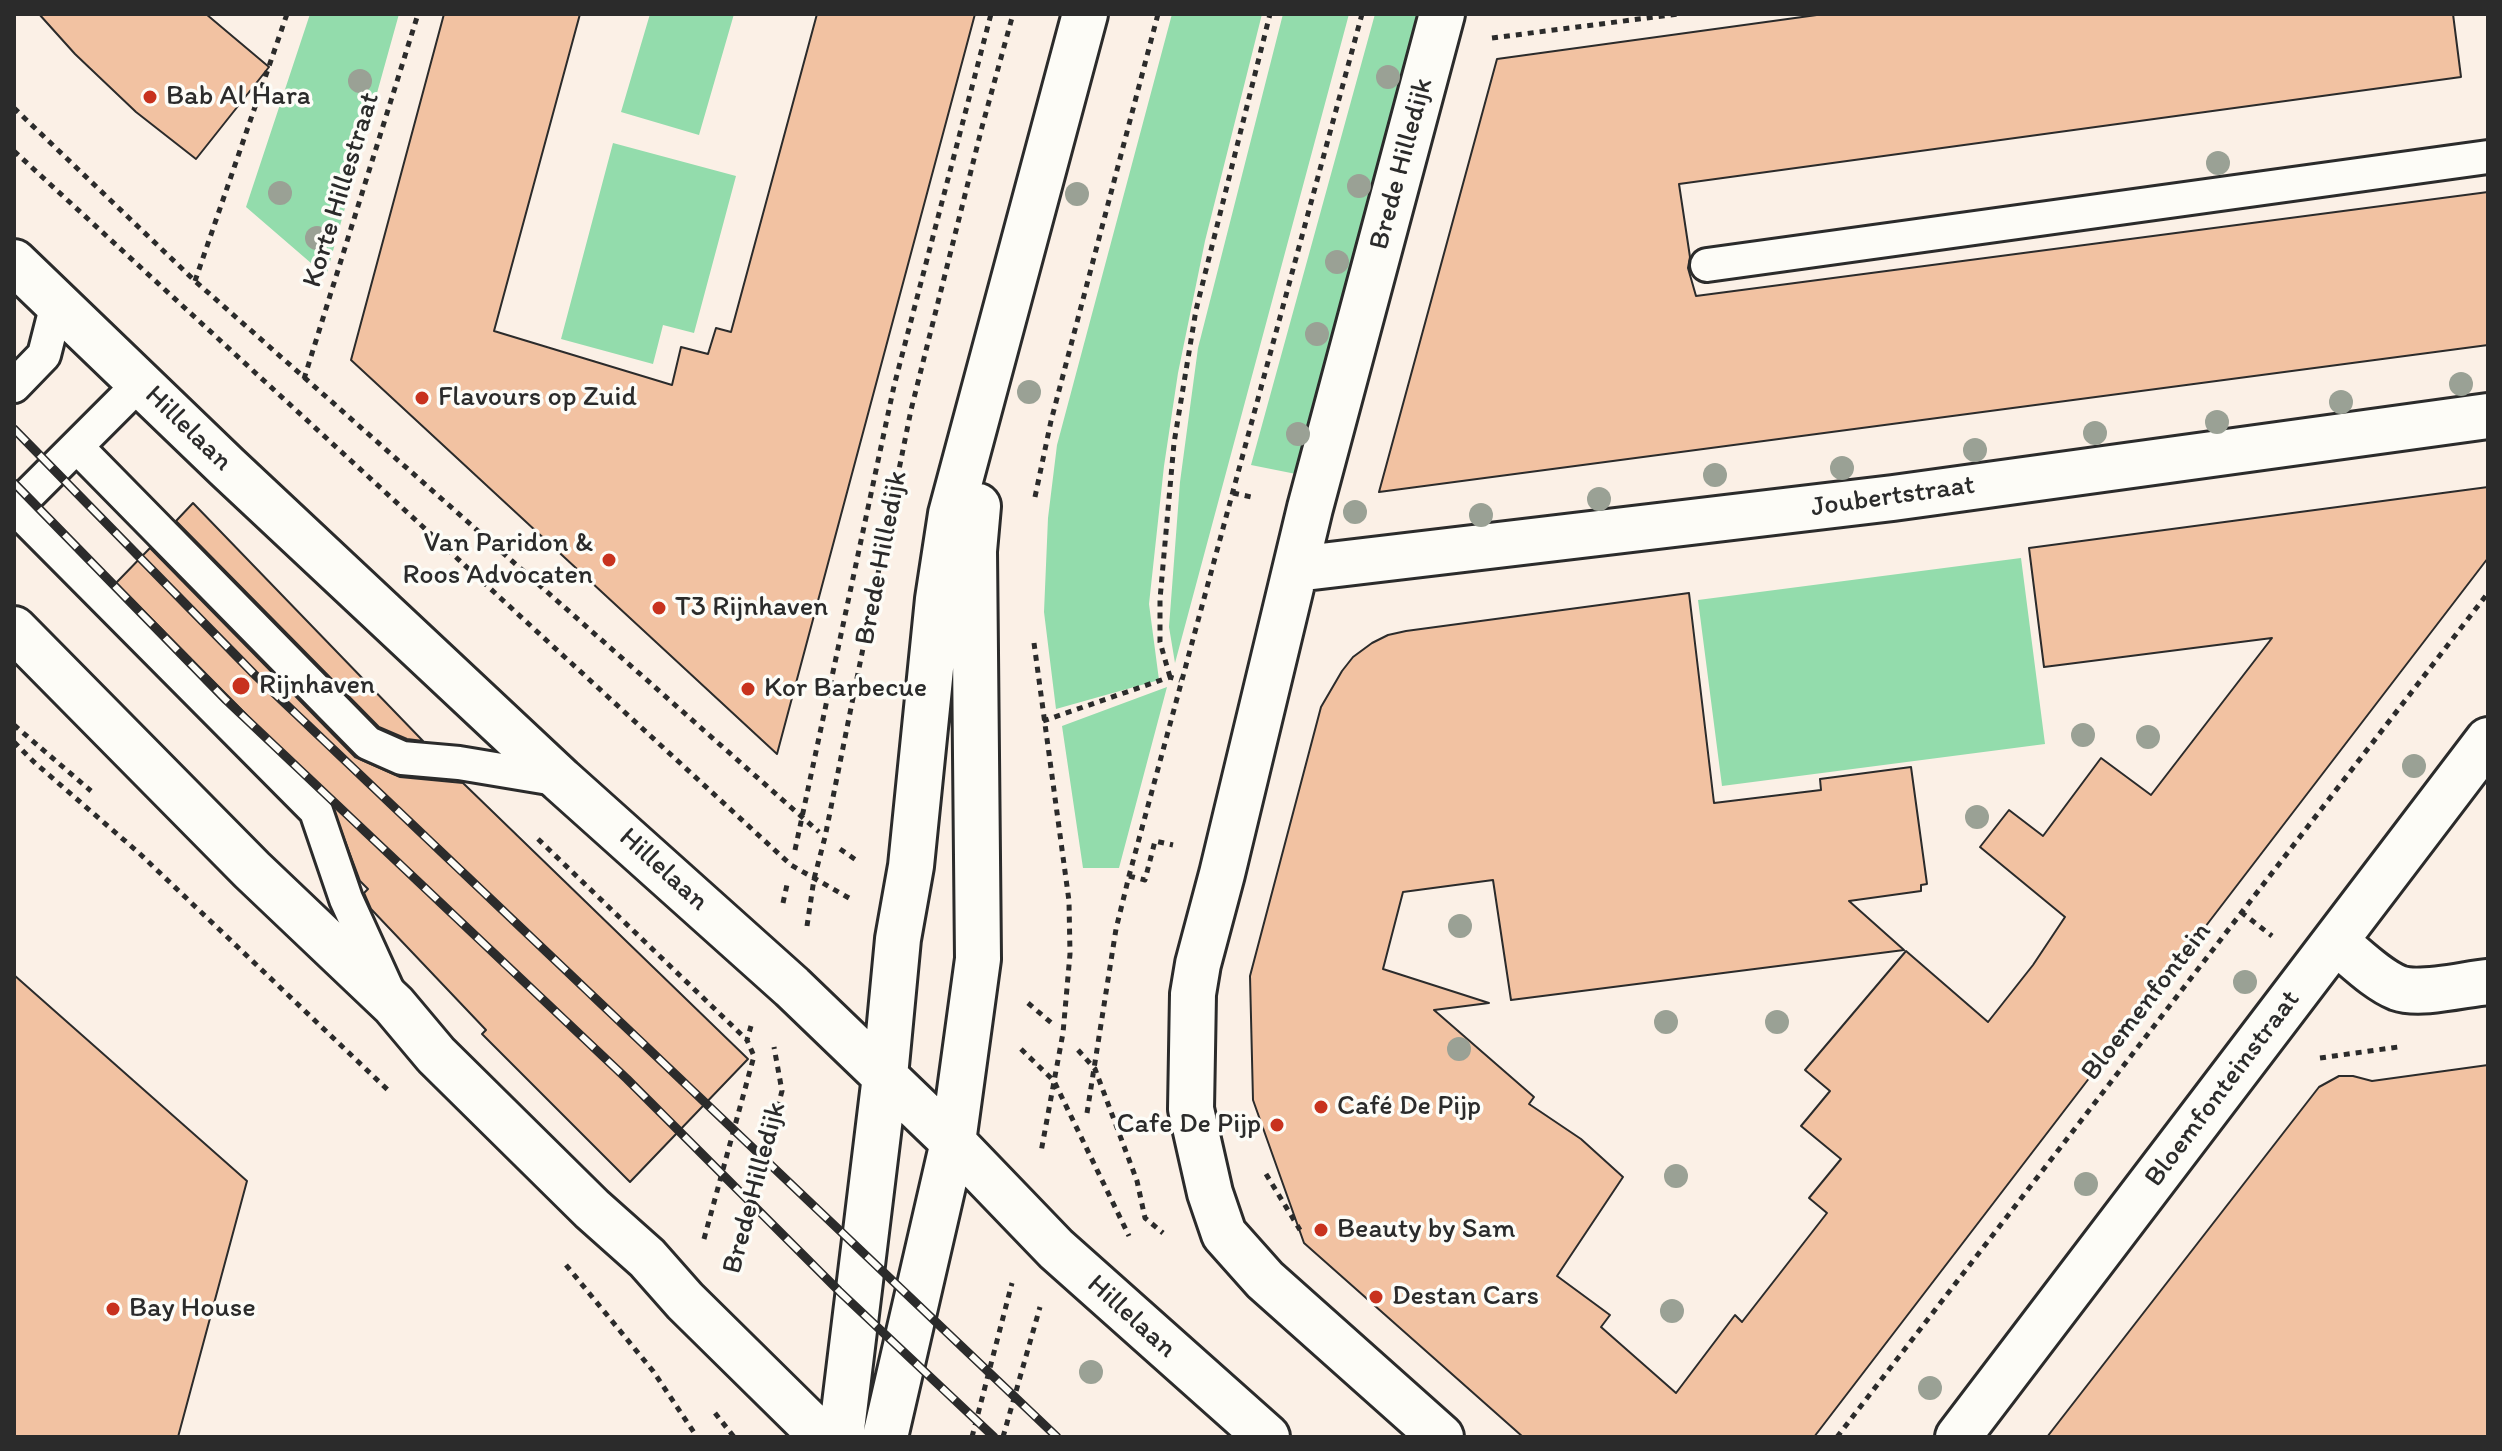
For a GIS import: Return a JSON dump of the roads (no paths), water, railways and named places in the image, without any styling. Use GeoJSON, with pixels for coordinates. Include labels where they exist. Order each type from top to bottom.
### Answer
{"type":"FeatureCollection","features":[{"type":"Feature","properties":{"kind":"street"},"geometry":{"type":"LineString","coordinates":[[841,1437],[885,1076],[898,939],[911,866],[938,599],[956,488],[1085,14]]}},
{"type":"Feature","properties":{"kind":"street","name":"Brede Hilledijk"},"geometry":{"type":"LineString","coordinates":[[1441,1437],[1265,1280],[1224,1234],[1210,1193],[1191,1109],[1193,994],[1198,964],[1310,508],[1442,14]]}},
{"type":"Feature","properties":{"kind":"street","name":"Hillelaan"},"geometry":{"type":"LineString","coordinates":[[14,262],[561,780],[792,987],[953,1142],[1056,1249],[1267,1437]]}},
{"type":"Feature","properties":{"kind":"street"},"geometry":{"type":"LineString","coordinates":[[885,1437],[953,1142],[978,959],[974,551],[990,372]]}},
{"type":"Feature","properties":{"kind":"street","name":"Joubertstraat"},"geometry":{"type":"LineString","coordinates":[[1296,569],[1893,498],[2488,416]]}},
{"type":"Feature","properties":{"kind":"street"},"geometry":{"type":"LineString","coordinates":[[14,629],[252,870],[394,1005],[436,1055],[592,1209],[647,1258],[685,1301],[823,1437]]}},
{"type":"Feature","properties":{"kind":"street","name":"Bloemfonteinstraat"},"geometry":{"type":"LineString","coordinates":[[1958,1437],[2488,740]]}},
{"type":"Feature","properties":{"kind":"street"},"geometry":{"type":"LineString","coordinates":[[2336,942],[2399,989],[2417,990],[2488,982]]}},
{"type":"Feature","properties":{"kind":"lane"},"geometry":{"type":"LineString","coordinates":[[1707,265],[2488,157]]}},
{"type":"Feature","properties":{"kind":"lane"},"geometry":{"type":"LineString","coordinates":[[14,386],[44,355],[57,304]]}},
{"type":"Feature","properties":{"kind":"lane"},"geometry":{"type":"LineString","coordinates":[[140,383],[14,509],[316,811],[346,899],[394,1005]]}},
{"type":"Feature","properties":{"kind":"lane"},"geometry":{"type":"LineString","coordinates":[[77,447],[368,743],[402,758],[459,763],[561,780]]}},
{"type":"Feature","properties":{"kind":"railway"},"geometry":{"type":"LineString","coordinates":[[14,429],[254,674],[1057,1437]]}},
{"type":"Feature","properties":{"kind":"railway"},"geometry":{"type":"LineString","coordinates":[[14,483],[226,700],[627,1079],[839,1291],[994,1437]]}},
{"type":"Feature","properties":{"kind":"place","name":"Bab Al Hara"},"geometry":{"type":"Point","coordinates":[150,97]}},
{"type":"Feature","properties":{"kind":"place","name":"Flavours op Zuid"},"geometry":{"type":"Point","coordinates":[422,398]}},
{"type":"Feature","properties":{"kind":"place","name":"Van Paridon & Roos Advocaten"},"geometry":{"type":"Point","coordinates":[609,560]}},
{"type":"Feature","properties":{"kind":"place","name":"T3 Rijnhaven"},"geometry":{"type":"Point","coordinates":[659,608]}},
{"type":"Feature","properties":{"kind":"place","name":"Rijnhaven"},"geometry":{"type":"Point","coordinates":[241,686]}},
{"type":"Feature","properties":{"kind":"place","name":"Kor Barbecue"},"geometry":{"type":"Point","coordinates":[748,689]}},
{"type":"Feature","properties":{"kind":"place","name":"Café De Pijp"},"geometry":{"type":"Point","coordinates":[1321,1107]}},
{"type":"Feature","properties":{"kind":"place","name":"Cafe De Pijp"},"geometry":{"type":"Point","coordinates":[1277,1125]}},
{"type":"Feature","properties":{"kind":"place","name":"Beauty by Sam"},"geometry":{"type":"Point","coordinates":[1321,1230]}},
{"type":"Feature","properties":{"kind":"place","name":"Destan Cars"},"geometry":{"type":"Point","coordinates":[1376,1297]}},
{"type":"Feature","properties":{"kind":"place","name":"Bay House"},"geometry":{"type":"Point","coordinates":[113,1309]}}]}
